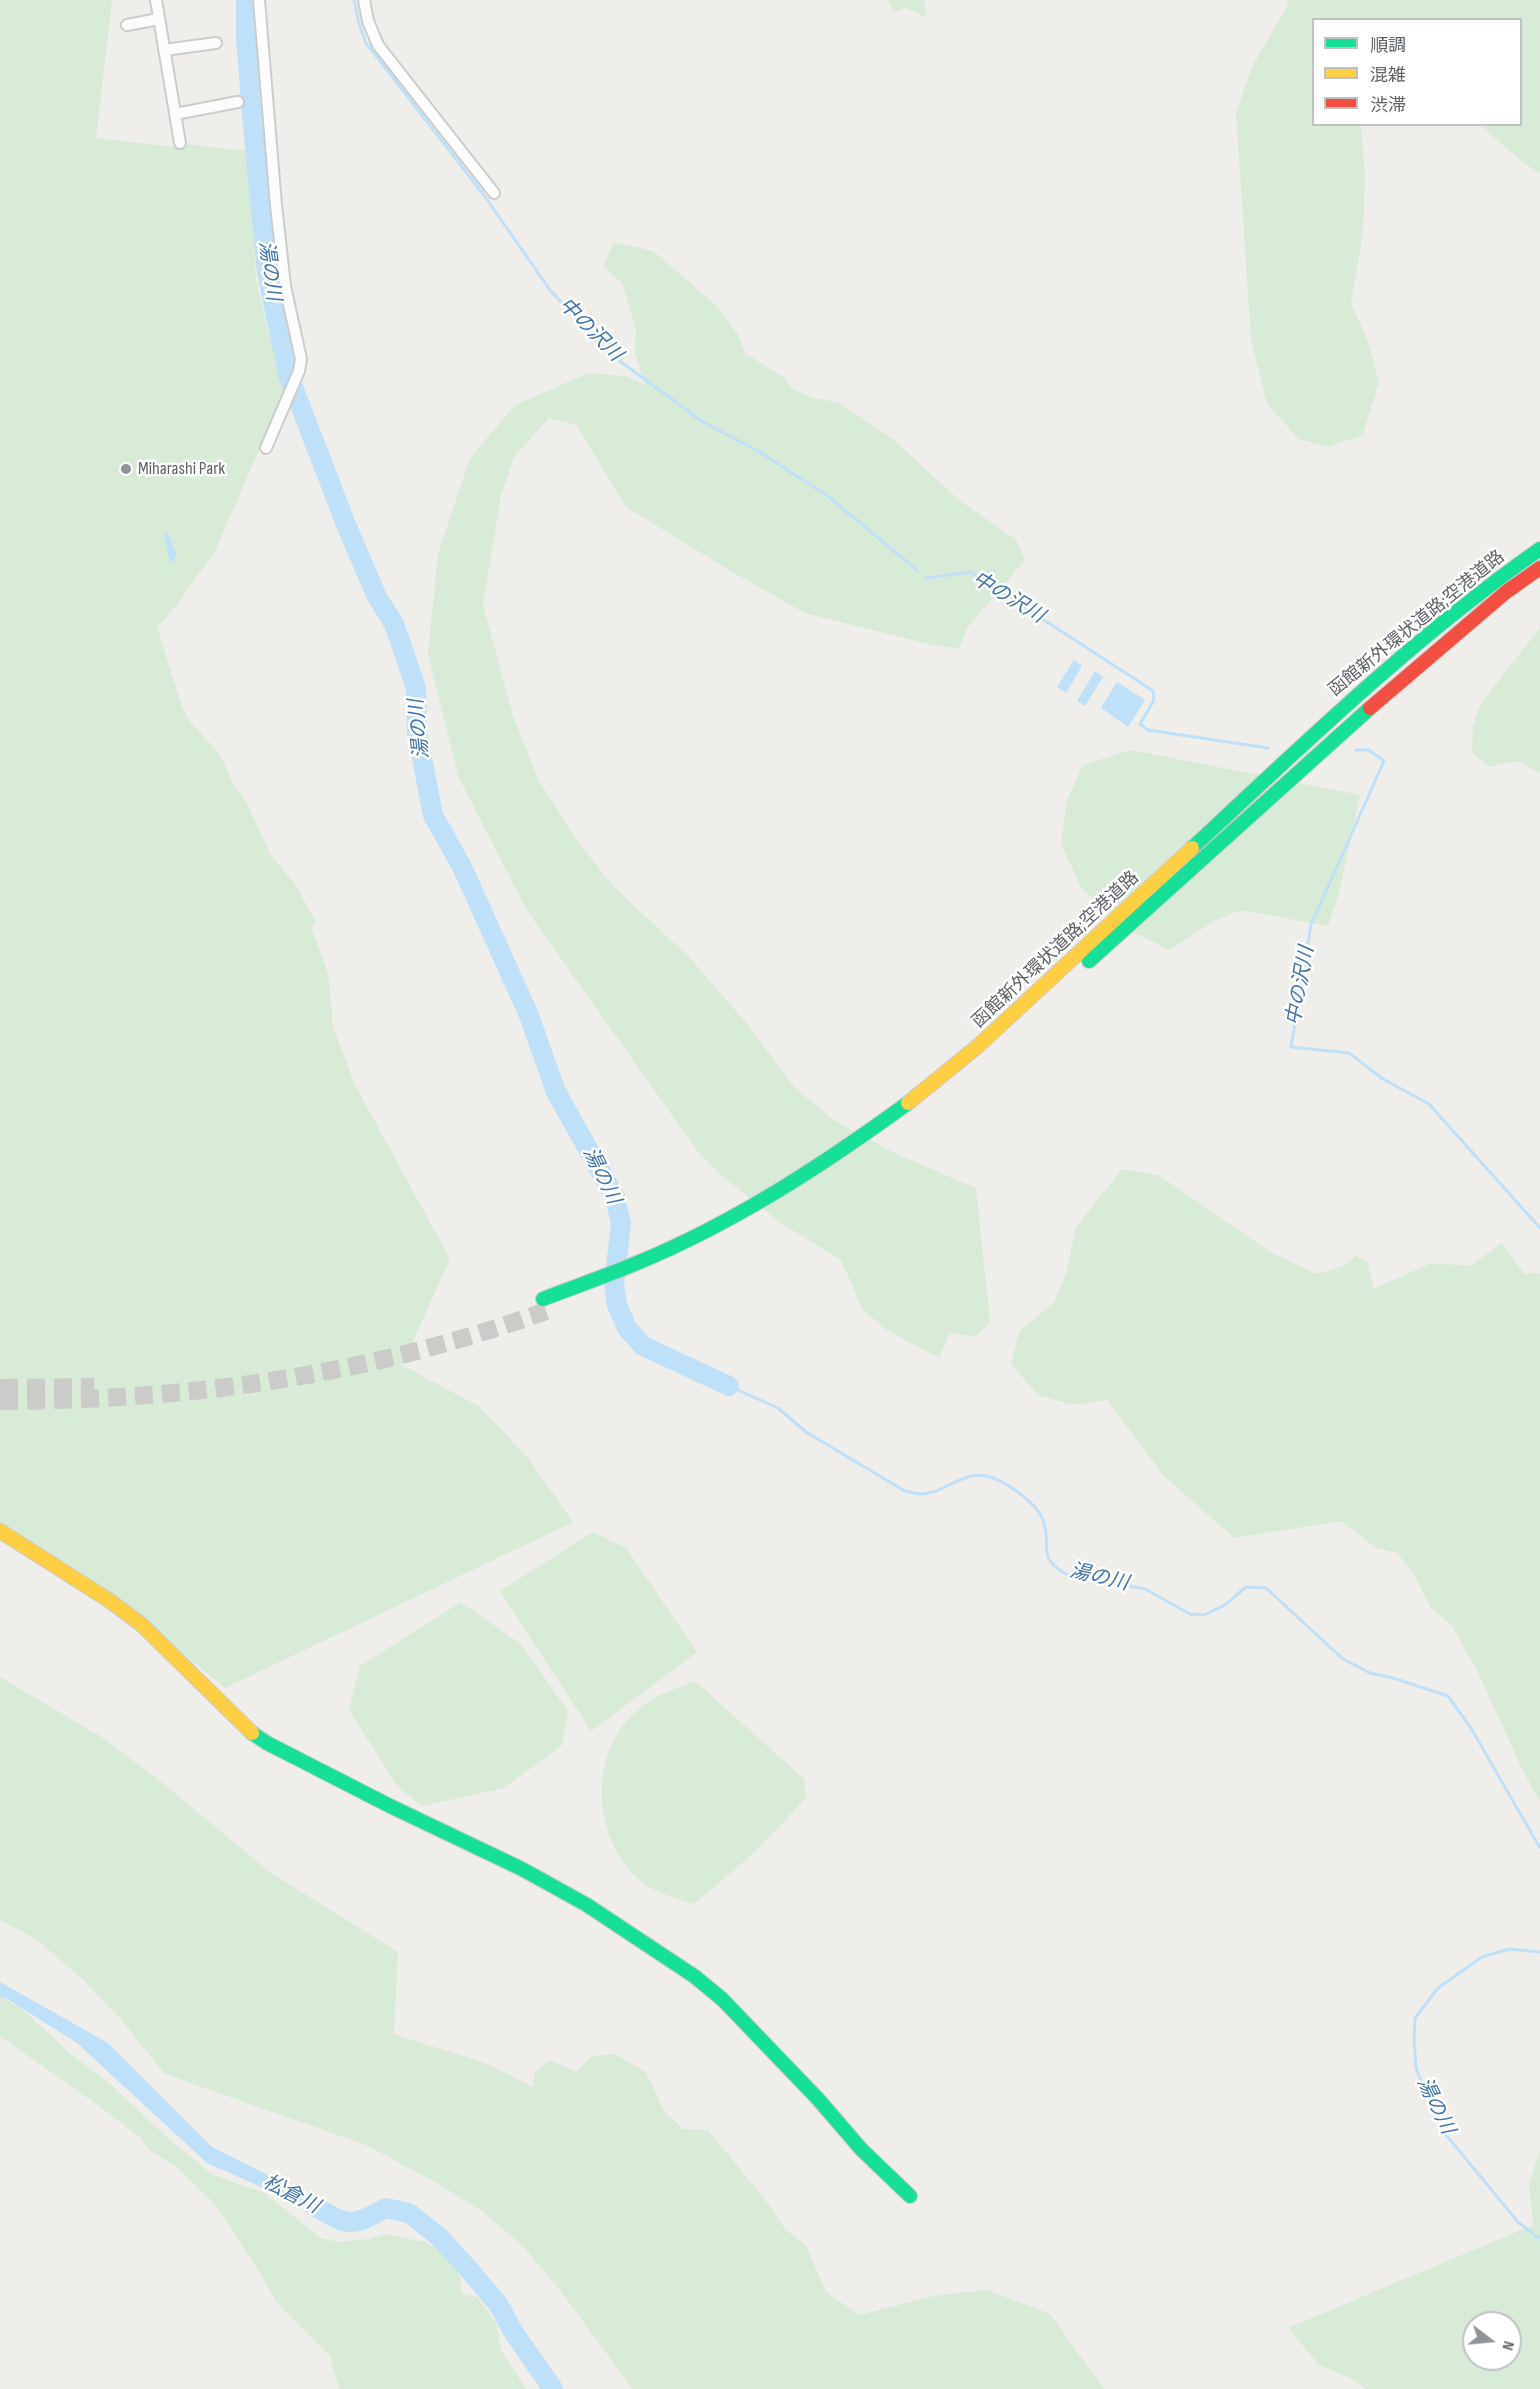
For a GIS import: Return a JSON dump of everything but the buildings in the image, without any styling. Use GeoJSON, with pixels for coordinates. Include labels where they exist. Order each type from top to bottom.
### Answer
{"type":"FeatureCollection","features":[{"type":"Feature","properties":{"kind":"main road","name":"函館新外環状道路;空港道路"},"geometry":{"type":"LineString","coordinates":[[639,1267],[795,1181],[856,1141],[920,1094],[978,1046],[1373,680],[1507,572],[1540,549]]}},
{"type":"Feature","properties":{"kind":"main road","name":"函館新外環状道路;空港道路"},"geometry":{"type":"LineString","coordinates":[[545,1305],[722,1232],[799,1188],[862,1148],[924,1102],[1065,982],[1240,827],[1387,692],[1506,592],[1540,568]]}},
{"type":"Feature","properties":{"kind":"main road"},"geometry":{"type":"LineString","coordinates":[[0,1531],[101,1595],[142,1625],[216,1695],[247,1729],[267,1743],[390,1806],[522,1869],[587,1905],[694,1976],[722,1999],[818,2099],[861,2149],[909,2196]]}},
{"type":"Feature","properties":{"kind":"street"},"geometry":{"type":"LineString","coordinates":[[156,0],[180,143]]}},
{"type":"Feature","properties":{"kind":"street"},"geometry":{"type":"LineString","coordinates":[[259,0],[285,286],[300,346],[301,359],[299,371],[266,448]]}},
{"type":"Feature","properties":{"kind":"street"},"geometry":{"type":"LineString","coordinates":[[364,0],[368,21],[378,45],[494,193]]}},
{"type":"Feature","properties":{"kind":"street"},"geometry":{"type":"LineString","coordinates":[[127,25],[159,19]]}},
{"type":"Feature","properties":{"kind":"street"},"geometry":{"type":"LineString","coordinates":[[164,50],[216,44]]}},
{"type":"Feature","properties":{"kind":"street"},"geometry":{"type":"LineString","coordinates":[[175,114],[238,102]]}},
{"type":"Feature","properties":{"kind":"green space"},"geometry":{"type":"Polygon","coordinates":[[[0,0],[112,0],[96,138],[173,147],[185,144],[249,151],[256,280],[268,331],[287,386],[215,551],[176,606],[157,627],[182,707],[191,723],[219,753],[233,783],[246,801],[270,854],[295,884],[316,922],[311,928],[328,973],[333,1027],[355,1085],[450,1259],[402,1365],[480,1407],[527,1457],[573,1522],[225,1688],[103,1588],[0,1523],[0,0]]]}},
{"type":"Feature","properties":{"kind":"green space"},"geometry":{"type":"Polygon","coordinates":[[[888,0],[924,0],[926,18],[906,8],[894,12],[888,0]]]}},
{"type":"Feature","properties":{"kind":"green space"},"geometry":{"type":"Polygon","coordinates":[[[1288,0],[1540,0],[1540,174],[1521,161],[1481,126],[1522,126],[1522,18],[1312,18],[1312,126],[1361,126],[1365,174],[1363,233],[1351,303],[1368,342],[1379,382],[1363,435],[1328,447],[1299,439],[1267,404],[1251,340],[1236,112],[1253,65],[1287,7],[1288,0]]]}},
{"type":"Feature","properties":{"kind":"green space"},"geometry":{"type":"Polygon","coordinates":[[[614,242],[653,251],[719,308],[739,336],[745,353],[783,377],[792,389],[812,397],[839,403],[894,440],[959,500],[1016,540],[1025,560],[967,628],[959,648],[933,645],[805,613],[626,507],[577,425],[549,418],[514,457],[501,496],[483,604],[512,713],[539,781],[576,839],[613,886],[690,958],[748,1025],[796,1089],[834,1120],[898,1155],[976,1188],[990,1322],[976,1336],[950,1333],[939,1358],[887,1330],[863,1310],[841,1260],[781,1223],[721,1175],[698,1152],[526,909],[459,778],[428,654],[438,554],[470,458],[515,405],[589,373],[625,376],[645,385],[635,352],[636,331],[623,284],[603,266],[614,242]]]}},
{"type":"Feature","properties":{"kind":"green space"},"geometry":{"type":"Polygon","coordinates":[[[1540,628],[1540,773],[1517,761],[1489,767],[1472,752],[1473,726],[1481,703],[1540,628]]]}},
{"type":"Feature","properties":{"kind":"green space"},"geometry":{"type":"Polygon","coordinates":[[[1131,750],[1360,795],[1339,893],[1328,926],[1241,910],[1216,920],[1169,950],[1122,926],[1081,888],[1061,843],[1067,800],[1083,765],[1131,750]]]}},
{"type":"Feature","properties":{"kind":"green space"},"geometry":{"type":"Polygon","coordinates":[[[1122,1169],[1158,1175],[1272,1253],[1317,1274],[1343,1266],[1356,1256],[1368,1263],[1374,1289],[1429,1264],[1472,1265],[1502,1243],[1524,1274],[1540,1273],[1540,1801],[1524,1773],[1477,1670],[1452,1626],[1431,1608],[1414,1574],[1397,1553],[1376,1548],[1341,1521],[1234,1538],[1163,1475],[1107,1400],[1073,1405],[1038,1395],[1011,1364],[1020,1330],[1054,1303],[1067,1270],[1076,1227],[1122,1169]]]}},
{"type":"Feature","properties":{"kind":"green space"},"geometry":{"type":"Polygon","coordinates":[[[593,1532],[626,1548],[697,1652],[591,1731],[500,1591],[593,1532]]]}},
{"type":"Feature","properties":{"kind":"green space"},"geometry":{"type":"Polygon","coordinates":[[[461,1602],[521,1644],[568,1711],[562,1745],[504,1788],[422,1806],[397,1786],[349,1710],[360,1666],[461,1602]]]}},
{"type":"Feature","properties":{"kind":"green space"},"geometry":{"type":"Polygon","coordinates":[[[0,1677],[100,1736],[154,1776],[271,1873],[398,1952],[394,2034],[485,2063],[533,2087],[535,2072],[550,2060],[576,2072],[593,2056],[615,2054],[646,2072],[664,2111],[683,2129],[707,2129],[771,2207],[785,2229],[806,2245],[826,2292],[859,2315],[934,2296],[987,2290],[1050,2314],[1104,2389],[633,2389],[559,2289],[523,2246],[482,2211],[437,2183],[366,2145],[165,2074],[118,2016],[81,1978],[36,1939],[0,1920],[0,1677]]]}},
{"type":"Feature","properties":{"kind":"green space"},"geometry":{"type":"Polygon","coordinates":[[[695,1681],[804,1779],[806,1798],[755,1852],[694,1904],[664,1894],[649,1887],[636,1877],[621,1858],[610,1837],[604,1814],[602,1790],[605,1767],[612,1744],[625,1724],[648,1702],[695,1681]]]}},
{"type":"Feature","properties":{"kind":"green space"},"geometry":{"type":"Polygon","coordinates":[[[0,1997],[21,2008],[73,2056],[109,2083],[170,2140],[213,2175],[264,2193],[321,2238],[338,2242],[369,2239],[384,2234],[425,2242],[443,2253],[460,2275],[461,2294],[477,2297],[496,2323],[501,2350],[526,2389],[339,2389],[330,2356],[276,2302],[264,2279],[216,2205],[175,2166],[150,2150],[141,2138],[0,2036],[0,1997]]]}},
{"type":"Feature","properties":{"kind":"green space"},"geometry":{"type":"Polygon","coordinates":[[[1540,2150],[1540,2389],[1366,2389],[1350,2378],[1319,2365],[1288,2328],[1533,2225],[1529,2184],[1540,2150]]]}},
{"type":"Feature","properties":{"kind":"water"},"geometry":{"type":"Polygon","coordinates":[[[168,533],[177,556],[170,563],[164,534],[168,533]]]}},
{"type":"Feature","properties":{"kind":"water"},"geometry":{"type":"Polygon","coordinates":[[[1074,660],[1082,666],[1066,693],[1057,687],[1074,660]]]}},
{"type":"Feature","properties":{"kind":"water"},"geometry":{"type":"Polygon","coordinates":[[[1095,671],[1103,677],[1085,706],[1077,701],[1095,671]]]}},
{"type":"Feature","properties":{"kind":"water"},"geometry":{"type":"Polygon","coordinates":[[[1117,682],[1145,700],[1128,727],[1101,708],[1117,682]]]}},
{"type":"Feature","properties":{"kind":"water"},"geometry":{"type":"Polygon","coordinates":[[[0,1982],[108,2043],[212,2147],[306,2194],[340,2222],[207,2163],[77,2043],[9,2000],[0,1997],[0,1982]]]}},
{"type":"Feature","properties":{"kind":"waterway","name":"湯の川"},"geometry":{"type":"LineString","coordinates":[[246,0],[246,37],[267,273],[288,374],[347,527],[377,597],[394,624],[416,688],[417,732],[433,815],[462,867],[528,1013],[556,1092],[615,1197],[621,1224],[614,1284],[617,1305],[627,1328],[643,1346],[729,1386]]}},
{"type":"Feature","properties":{"kind":"waterway","name":"中の沢川"},"geometry":{"type":"LineString","coordinates":[[354,0],[366,43],[483,194],[550,290],[606,351],[703,422],[760,452],[829,497],[918,571]]}},
{"type":"Feature","properties":{"kind":"waterway","name":"中の沢川"},"geometry":{"type":"LineString","coordinates":[[926,578],[970,572],[1153,691],[1154,700],[1140,724],[1148,730],[1268,748]]}},
{"type":"Feature","properties":{"kind":"waterway","name":"中の沢川"},"geometry":{"type":"LineString","coordinates":[[1356,750],[1369,750],[1384,761],[1311,925],[1291,1047],[1349,1053],[1383,1079],[1429,1104],[1540,1228]]}},
{"type":"Feature","properties":{"kind":"waterway","name":"湯の川"},"geometry":{"type":"LineString","coordinates":[[729,1386],[778,1408],[806,1432],[903,1490],[916,1494],[929,1493],[961,1479],[978,1475],[1001,1482],[1027,1499],[1040,1513],[1046,1529],[1048,1556],[1051,1562],[1066,1574],[1145,1589],[1190,1614],[1204,1615],[1225,1605],[1246,1587],[1266,1588],[1343,1659],[1370,1673],[1448,1696],[1471,1728],[1540,1848]]}},
{"type":"Feature","properties":{"kind":"waterway","name":"湯の川"},"geometry":{"type":"LineString","coordinates":[[1540,1952],[1509,1949],[1482,1957],[1438,1988],[1415,2018],[1414,2042],[1416,2068],[1430,2104],[1447,2136],[1518,2222],[1540,2239]]}},
{"type":"Feature","properties":{"kind":"waterway","name":"松倉川"},"geometry":{"type":"LineString","coordinates":[[314,2206],[335,2218],[349,2222],[364,2219],[386,2208],[409,2213],[438,2236],[498,2304],[514,2333],[553,2389]]}},
{"type":"Feature","properties":{"kind":"tunnel"},"geometry":{"type":"LineString","coordinates":[[0,1401],[141,1396],[277,1380],[345,1368],[412,1352],[546,1311]]}},
{"type":"Feature","properties":{"kind":"tunnel"},"geometry":{"type":"LineString","coordinates":[[0,1388],[94,1387]]}},
{"type":"Feature","properties":{"kind":"traffic: fast"},"geometry":{"type":"LineString","coordinates":[[1192,848],[1404,655],[1448,618],[1540,549]]}},
{"type":"Feature","properties":{"kind":"traffic: fast"},"geometry":{"type":"LineString","coordinates":[[1089,961],[1370,708]]}},
{"type":"Feature","properties":{"kind":"traffic: fast"},"geometry":{"type":"LineString","coordinates":[[543,1299],[637,1263],[708,1230],[777,1191],[843,1149],[908,1103]]}},
{"type":"Feature","properties":{"kind":"traffic: fast"},"geometry":{"type":"LineString","coordinates":[[252,1733],[267,1743],[390,1806],[522,1869],[587,1905],[694,1976],[722,1999],[818,2099],[861,2149],[910,2196]]}},
{"type":"Feature","properties":{"kind":"traffic: slow"},"geometry":{"type":"LineString","coordinates":[[908,1103],[978,1046],[1192,848]]}},
{"type":"Feature","properties":{"kind":"traffic: slow"},"geometry":{"type":"LineString","coordinates":[[0,1531],[110,1601],[142,1625],[252,1733]]}},
{"type":"Feature","properties":{"kind":"traffic: jam"},"geometry":{"type":"LineString","coordinates":[[1370,708],[1506,592],[1540,568]]}},
{"type":"Feature","properties":{"kind":"place","name":"Miharashi Park"},"geometry":{"type":"Point","coordinates":[126,469]}}]}
